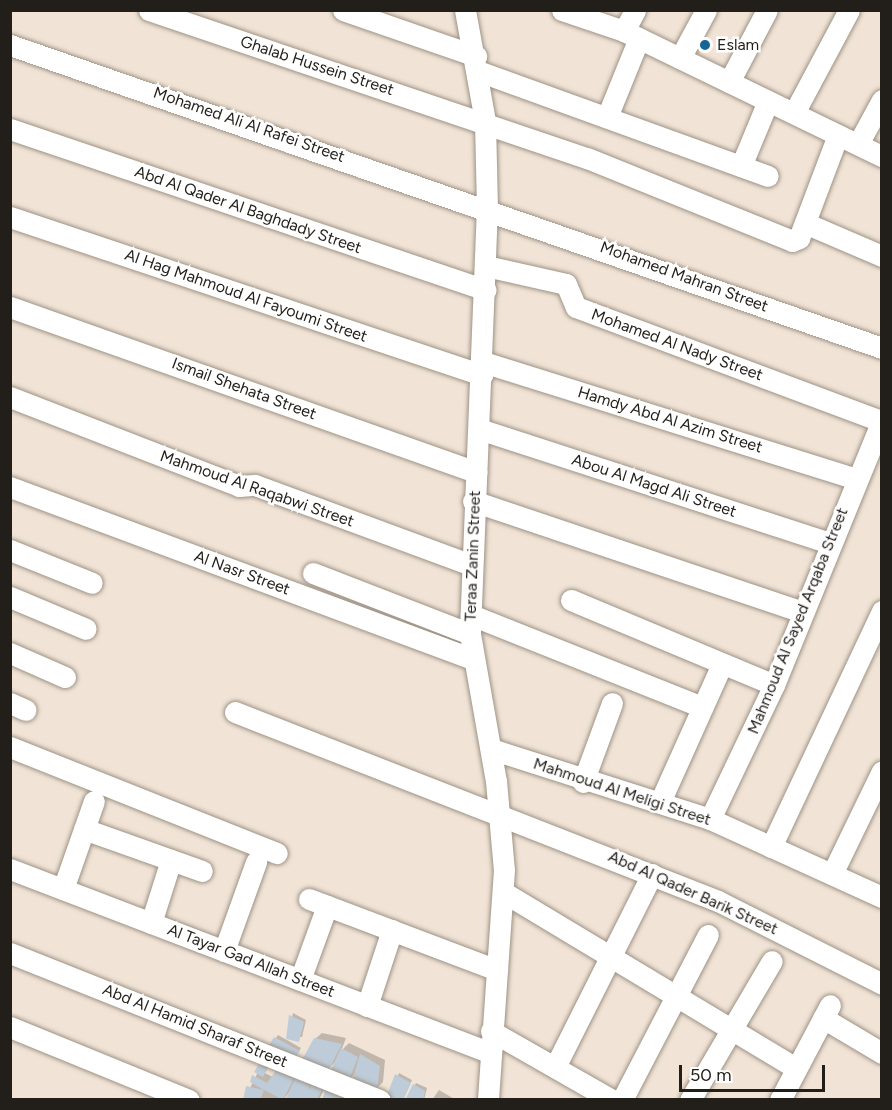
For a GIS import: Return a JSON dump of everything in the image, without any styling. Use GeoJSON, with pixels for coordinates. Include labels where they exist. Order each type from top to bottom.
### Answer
{"type":"FeatureCollection","features":[{"type":"Feature","properties":{"kind":"street","name":"Ghalab Hussein Street"},"geometry":{"type":"LineString","coordinates":[[149,10],[485,121],[789,240],[803,229]]}},
{"type":"Feature","properties":{"kind":"street"},"geometry":{"type":"LineString","coordinates":[[343,10],[607,117],[768,176]]}},
{"type":"Feature","properties":{"kind":"street","name":"Teraa Zanin Street"},"geometry":{"type":"LineString","coordinates":[[465,10],[477,63],[485,121],[487,207],[483,368],[477,472],[473,501],[471,624],[473,659],[491,749],[499,814],[502,891],[488,1100]]}},
{"type":"Feature","properties":{"kind":"street"},"geometry":{"type":"LineString","coordinates":[[562,10],[632,35],[882,156]]}},
{"type":"Feature","properties":{"kind":"street"},"geometry":{"type":"LineString","coordinates":[[607,117],[632,35],[635,10]]}},
{"type":"Feature","properties":{"kind":"street"},"geometry":{"type":"LineString","coordinates":[[680,58],[706,10]]}},
{"type":"Feature","properties":{"kind":"street"},"geometry":{"type":"LineString","coordinates":[[729,82],[767,10]]}},
{"type":"Feature","properties":{"kind":"street"},"geometry":{"type":"LineString","coordinates":[[794,113],[849,10]]}},
{"type":"Feature","properties":{"kind":"street","name":"Mohamed Ali Al Rafei Street"},"geometry":{"type":"LineString","coordinates":[[10,45],[487,207]]}},
{"type":"Feature","properties":{"kind":"street"},"geometry":{"type":"LineString","coordinates":[[858,144],[882,100]]}},
{"type":"Feature","properties":{"kind":"street"},"geometry":{"type":"LineString","coordinates":[[741,166],[768,101]]}},
{"type":"Feature","properties":{"kind":"street","name":"Abd Al Qader Al Baghdady Street"},"geometry":{"type":"LineString","coordinates":[[10,129],[486,290]]}},
{"type":"Feature","properties":{"kind":"street"},"geometry":{"type":"LineString","coordinates":[[838,135],[803,229],[882,256]]}},
{"type":"Feature","properties":{"kind":"street","name":"Mohamed Mahran Street"},"geometry":{"type":"LineString","coordinates":[[487,207],[882,348]]}},
{"type":"Feature","properties":{"kind":"street","name":"Al Hag Mahmoud Al Fayoumi Street"},"geometry":{"type":"LineString","coordinates":[[10,217],[483,368]]}},
{"type":"Feature","properties":{"kind":"street","name":"Mohamed Al Nady Street"},"geometry":{"type":"LineString","coordinates":[[486,266],[566,284],[576,307],[881,421]]}},
{"type":"Feature","properties":{"kind":"street","name":"Ismail Shehata Street"},"geometry":{"type":"LineString","coordinates":[[10,307],[477,472]]}},
{"type":"Feature","properties":{"kind":"street","name":"Hamdy Abd Al Azim Street"},"geometry":{"type":"LineString","coordinates":[[483,368],[856,479]]}},
{"type":"Feature","properties":{"kind":"street","name":"Mahmoud Al Raqabwi Street"},"geometry":{"type":"LineString","coordinates":[[10,397],[239,486],[255,485],[471,566]]}},
{"type":"Feature","properties":{"kind":"street","name":"Mahmoud Al Sayed Arqaba Street"},"geometry":{"type":"LineString","coordinates":[[710,819],[774,685],[829,543],[881,421]]}},
{"type":"Feature","properties":{"kind":"street","name":"Abou Al Magd Ali Street"},"geometry":{"type":"LineString","coordinates":[[479,429],[829,543]]}},
{"type":"Feature","properties":{"kind":"street","name":"Al Nasr Street"},"geometry":{"type":"LineString","coordinates":[[10,487],[473,659]]}},
{"type":"Feature","properties":{"kind":"street"},"geometry":{"type":"LineString","coordinates":[[473,501],[802,612]]}},
{"type":"Feature","properties":{"kind":"street"},"geometry":{"type":"LineString","coordinates":[[10,550],[92,583]]}},
{"type":"Feature","properties":{"kind":"street"},"geometry":{"type":"LineString","coordinates":[[313,573],[471,624],[702,707]]}},
{"type":"Feature","properties":{"kind":"street"},"geometry":{"type":"LineString","coordinates":[[10,597],[86,629]]}},
{"type":"Feature","properties":{"kind":"street"},"geometry":{"type":"LineString","coordinates":[[571,600],[774,685]]}},
{"type":"Feature","properties":{"kind":"street"},"geometry":{"type":"LineString","coordinates":[[771,847],[882,611]]}},
{"type":"Feature","properties":{"kind":"street"},"geometry":{"type":"LineString","coordinates":[[10,653],[65,677]]}},
{"type":"Feature","properties":{"kind":"street"},"geometry":{"type":"LineString","coordinates":[[660,802],[722,664]]}},
{"type":"Feature","properties":{"kind":"street"},"geometry":{"type":"LineString","coordinates":[[584,782],[612,703]]}},
{"type":"Feature","properties":{"kind":"street","name":"Abd Al Qader Barik Street"},"geometry":{"type":"LineString","coordinates":[[236,712],[718,901],[882,984]]}},
{"type":"Feature","properties":{"kind":"street"},"geometry":{"type":"LineString","coordinates":[[10,747],[277,854]]}},
{"type":"Feature","properties":{"kind":"street","name":"Mahmoud Al Meligi Street"},"geometry":{"type":"LineString","coordinates":[[491,749],[584,782],[660,802],[710,819],[882,897]]}},
{"type":"Feature","properties":{"kind":"street"},"geometry":{"type":"LineString","coordinates":[[832,874],[882,771]]}},
{"type":"Feature","properties":{"kind":"street"},"geometry":{"type":"LineString","coordinates":[[63,889],[94,801]]}},
{"type":"Feature","properties":{"kind":"street"},"geometry":{"type":"LineString","coordinates":[[84,828],[202,871]]}},
{"type":"Feature","properties":{"kind":"street"},"geometry":{"type":"LineString","coordinates":[[150,923],[171,860]]}},
{"type":"Feature","properties":{"kind":"street"},"geometry":{"type":"LineString","coordinates":[[224,951],[256,862]]}},
{"type":"Feature","properties":{"kind":"street","name":"Al Tayar Gad Allah Street"},"geometry":{"type":"LineString","coordinates":[[10,869],[491,1053]]}},
{"type":"Feature","properties":{"kind":"street"},"geometry":{"type":"LineString","coordinates":[[555,1067],[652,874]]}},
{"type":"Feature","properties":{"kind":"street"},"geometry":{"type":"LineString","coordinates":[[502,891],[796,1068]]}},
{"type":"Feature","properties":{"kind":"street"},"geometry":{"type":"LineString","coordinates":[[300,980],[318,903],[497,970]]}},
{"type":"Feature","properties":{"kind":"street"},"geometry":{"type":"LineString","coordinates":[[367,1006],[392,930]]}},
{"type":"Feature","properties":{"kind":"street"},"geometry":{"type":"LineString","coordinates":[[622,1100],[708,936]]}},
{"type":"Feature","properties":{"kind":"street","name":"Abd Al Hamid Sharaf Street"},"geometry":{"type":"LineString","coordinates":[[10,953],[380,1100]]}},
{"type":"Feature","properties":{"kind":"street"},"geometry":{"type":"LineString","coordinates":[[690,1100],[772,961]]}},
{"type":"Feature","properties":{"kind":"street"},"geometry":{"type":"LineString","coordinates":[[788,1097],[796,1068],[826,1012],[882,1053]]}},
{"type":"Feature","properties":{"kind":"street"},"geometry":{"type":"LineString","coordinates":[[10,1028],[189,1100]]}},
{"type":"Feature","properties":{"kind":"street"},"geometry":{"type":"LineString","coordinates":[[492,1031],[612,1100]]}},
{"type":"Feature","properties":{"kind":"building"},"geometry":{"type":"Polygon","coordinates":[[[289,1015],[304,1022],[299,1042],[286,1039],[289,1015]]]}},
{"type":"Feature","properties":{"kind":"building"},"geometry":{"type":"Polygon","coordinates":[[[274,1037],[300,1051],[293,1061],[268,1047],[274,1037]]]}},
{"type":"Feature","properties":{"kind":"building"},"geometry":{"type":"Polygon","coordinates":[[[314,1038],[342,1044],[327,1073],[302,1060],[314,1038]]]}},
{"type":"Feature","properties":{"kind":"building"},"geometry":{"type":"Polygon","coordinates":[[[341,1048],[358,1057],[348,1083],[329,1074],[341,1048]]]}},
{"type":"Feature","properties":{"kind":"building"},"geometry":{"type":"Polygon","coordinates":[[[360,1054],[380,1066],[377,1090],[353,1078],[360,1054]]]}},
{"type":"Feature","properties":{"kind":"building"},"geometry":{"type":"Polygon","coordinates":[[[259,1064],[267,1069],[263,1077],[254,1072],[259,1064]]]}},
{"type":"Feature","properties":{"kind":"building"},"geometry":{"type":"Polygon","coordinates":[[[279,1066],[296,1074],[283,1100],[250,1082],[252,1075],[267,1083],[279,1066]]]}},
{"type":"Feature","properties":{"kind":"building"},"geometry":{"type":"Polygon","coordinates":[[[298,1073],[309,1079],[309,1090],[314,1080],[324,1085],[317,1100],[285,1100],[298,1073]]]}},
{"type":"Feature","properties":{"kind":"building"},"geometry":{"type":"Polygon","coordinates":[[[395,1074],[411,1083],[403,1100],[386,1098],[395,1074]]]}},
{"type":"Feature","properties":{"kind":"building"},"geometry":{"type":"Polygon","coordinates":[[[413,1084],[425,1091],[423,1100],[405,1100],[413,1084]]]}},
{"type":"Feature","properties":{"kind":"building"},"geometry":{"type":"Polygon","coordinates":[[[327,1085],[354,1100],[322,1100],[327,1085]]]}},
{"type":"Feature","properties":{"kind":"building"},"geometry":{"type":"Polygon","coordinates":[[[246,1086],[264,1090],[260,1100],[243,1100],[246,1086]]]}},
{"type":"Feature","properties":{"kind":"place","name":"Eslam"},"geometry":{"type":"Point","coordinates":[705,45]}}]}
